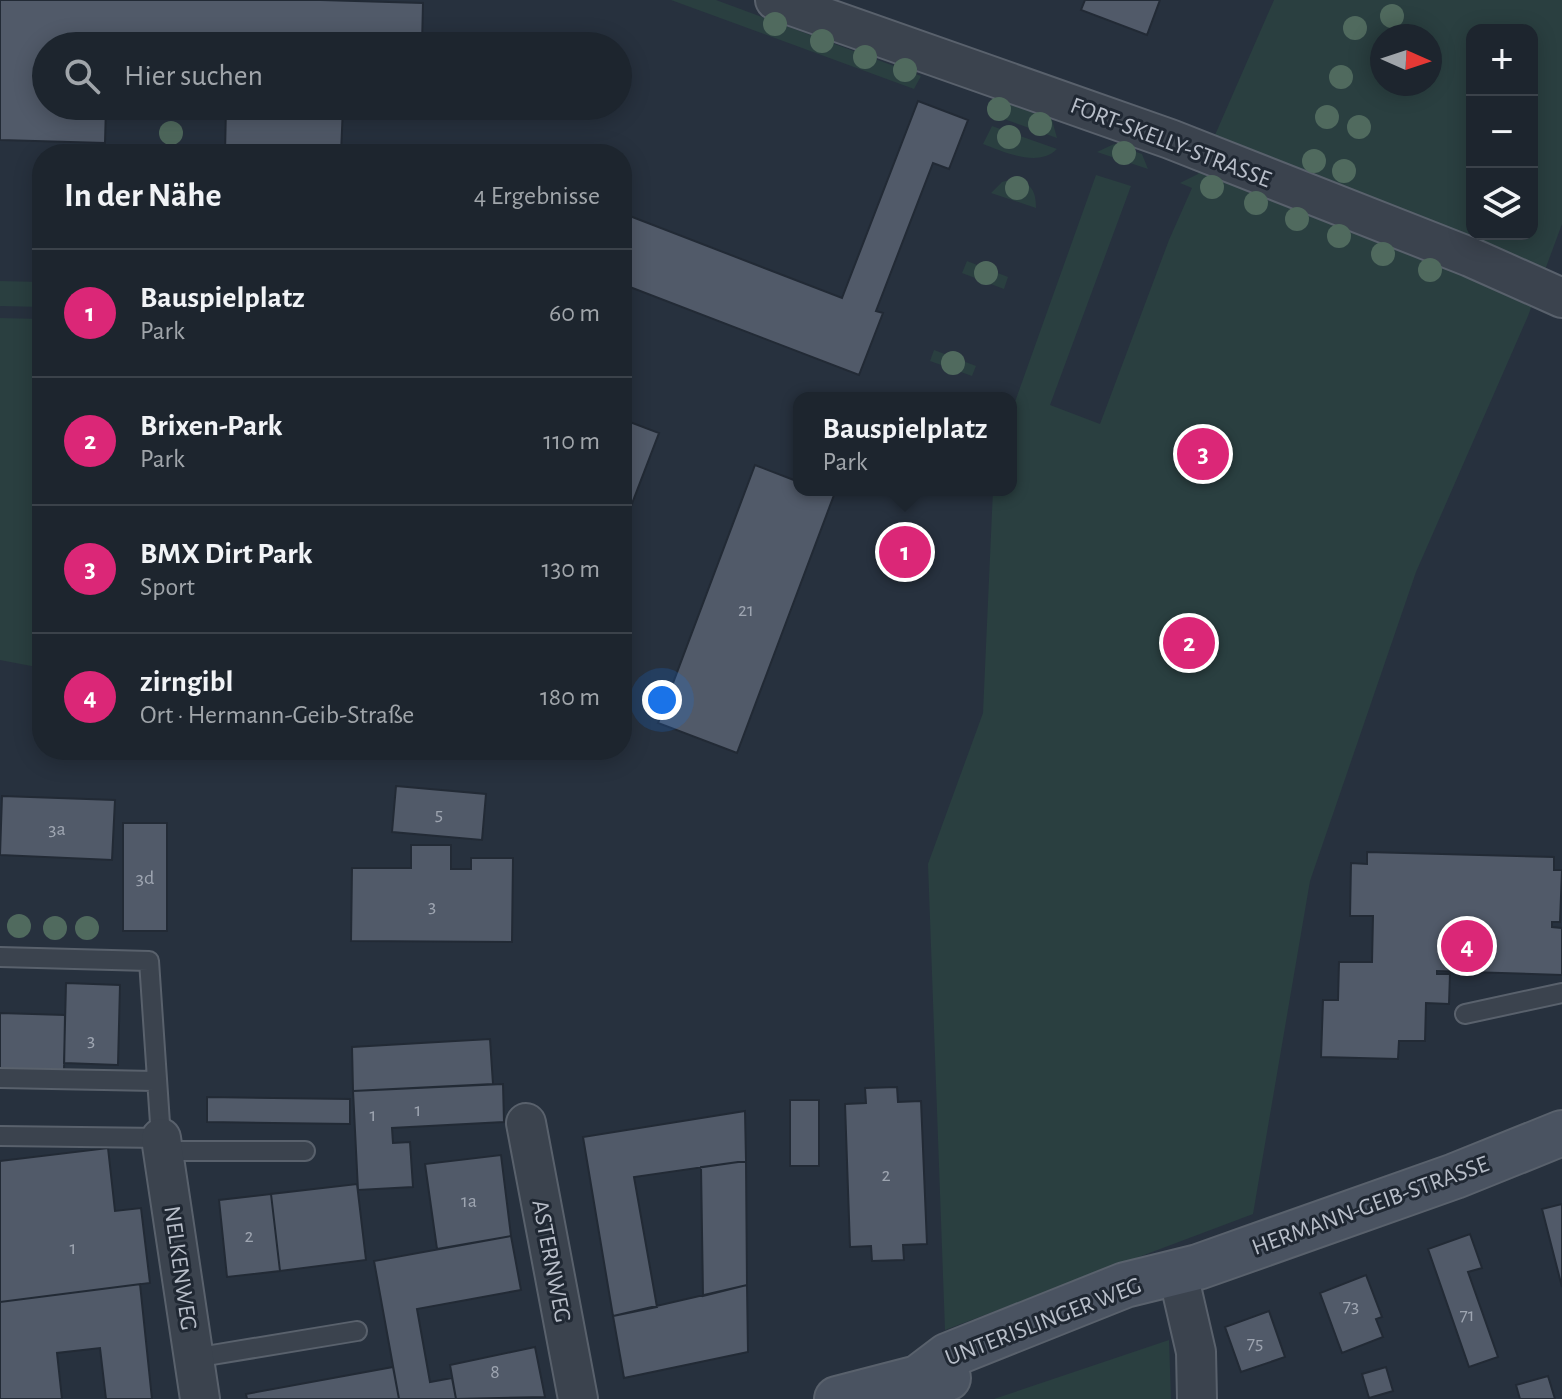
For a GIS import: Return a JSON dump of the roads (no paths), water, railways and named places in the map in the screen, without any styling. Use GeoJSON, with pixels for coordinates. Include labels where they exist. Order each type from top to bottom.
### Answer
{"type":"FeatureCollection","features":[{"type":"Feature","properties":{"kind":"street","name":"FORT-SKELLY-STRASSE"},"geometry":{"type":"LineString","coordinates":[[775,0],[851,13],[1470,257],[1562,298]]}},
{"type":"Feature","properties":{"kind":"street","name":"ASTERNWEG"},"geometry":{"type":"LineString","coordinates":[[526,1123],[578,1399]]}},
{"type":"Feature","properties":{"kind":"street","name":"HERMANN-GEIB-STRASSE"},"geometry":{"type":"LineString","coordinates":[[1178,1274],[1455,1176],[1562,1133]]}},
{"type":"Feature","properties":{"kind":"street","name":"NELKENWEG"},"geometry":{"type":"LineString","coordinates":[[162,1144],[200,1399]]}},
{"type":"Feature","properties":{"kind":"street","name":"UNTERISLINGER WEG"},"geometry":{"type":"LineString","coordinates":[[837,1399],[918,1378],[955,1377],[1043,1345],[1132,1309],[1178,1274]]}},
{"type":"Feature","properties":{"kind":"street"},"geometry":{"type":"LineString","coordinates":[[1178,1274],[1196,1352],[1197,1399]]}},
{"type":"Feature","properties":{"kind":"lane"},"geometry":{"type":"LineString","coordinates":[[0,957],[149,961],[155,1081],[162,1144]]}},
{"type":"Feature","properties":{"kind":"lane"},"geometry":{"type":"LineString","coordinates":[[1465,1014],[1562,993]]}},
{"type":"Feature","properties":{"kind":"lane"},"geometry":{"type":"LineString","coordinates":[[0,1078],[155,1081]]}},
{"type":"Feature","properties":{"kind":"lane"},"geometry":{"type":"LineString","coordinates":[[0,1136],[305,1151]]}},
{"type":"Feature","properties":{"kind":"lane"},"geometry":{"type":"LineString","coordinates":[[194,1358],[357,1331]]}},
{"type":"Feature","properties":{"kind":"place","name":"BMX Dirt Park"},"geometry":{"type":"Point","coordinates":[1203,454]}},
{"type":"Feature","properties":{"kind":"place","name":"Bauspielplatz"},"geometry":{"type":"Point","coordinates":[905,552]}},
{"type":"Feature","properties":{"kind":"place","name":"Brixen-Park"},"geometry":{"type":"Point","coordinates":[1189,643]}},
{"type":"Feature","properties":{"kind":"place","name":"zirngibl"},"geometry":{"type":"Point","coordinates":[1467,946]}}]}
